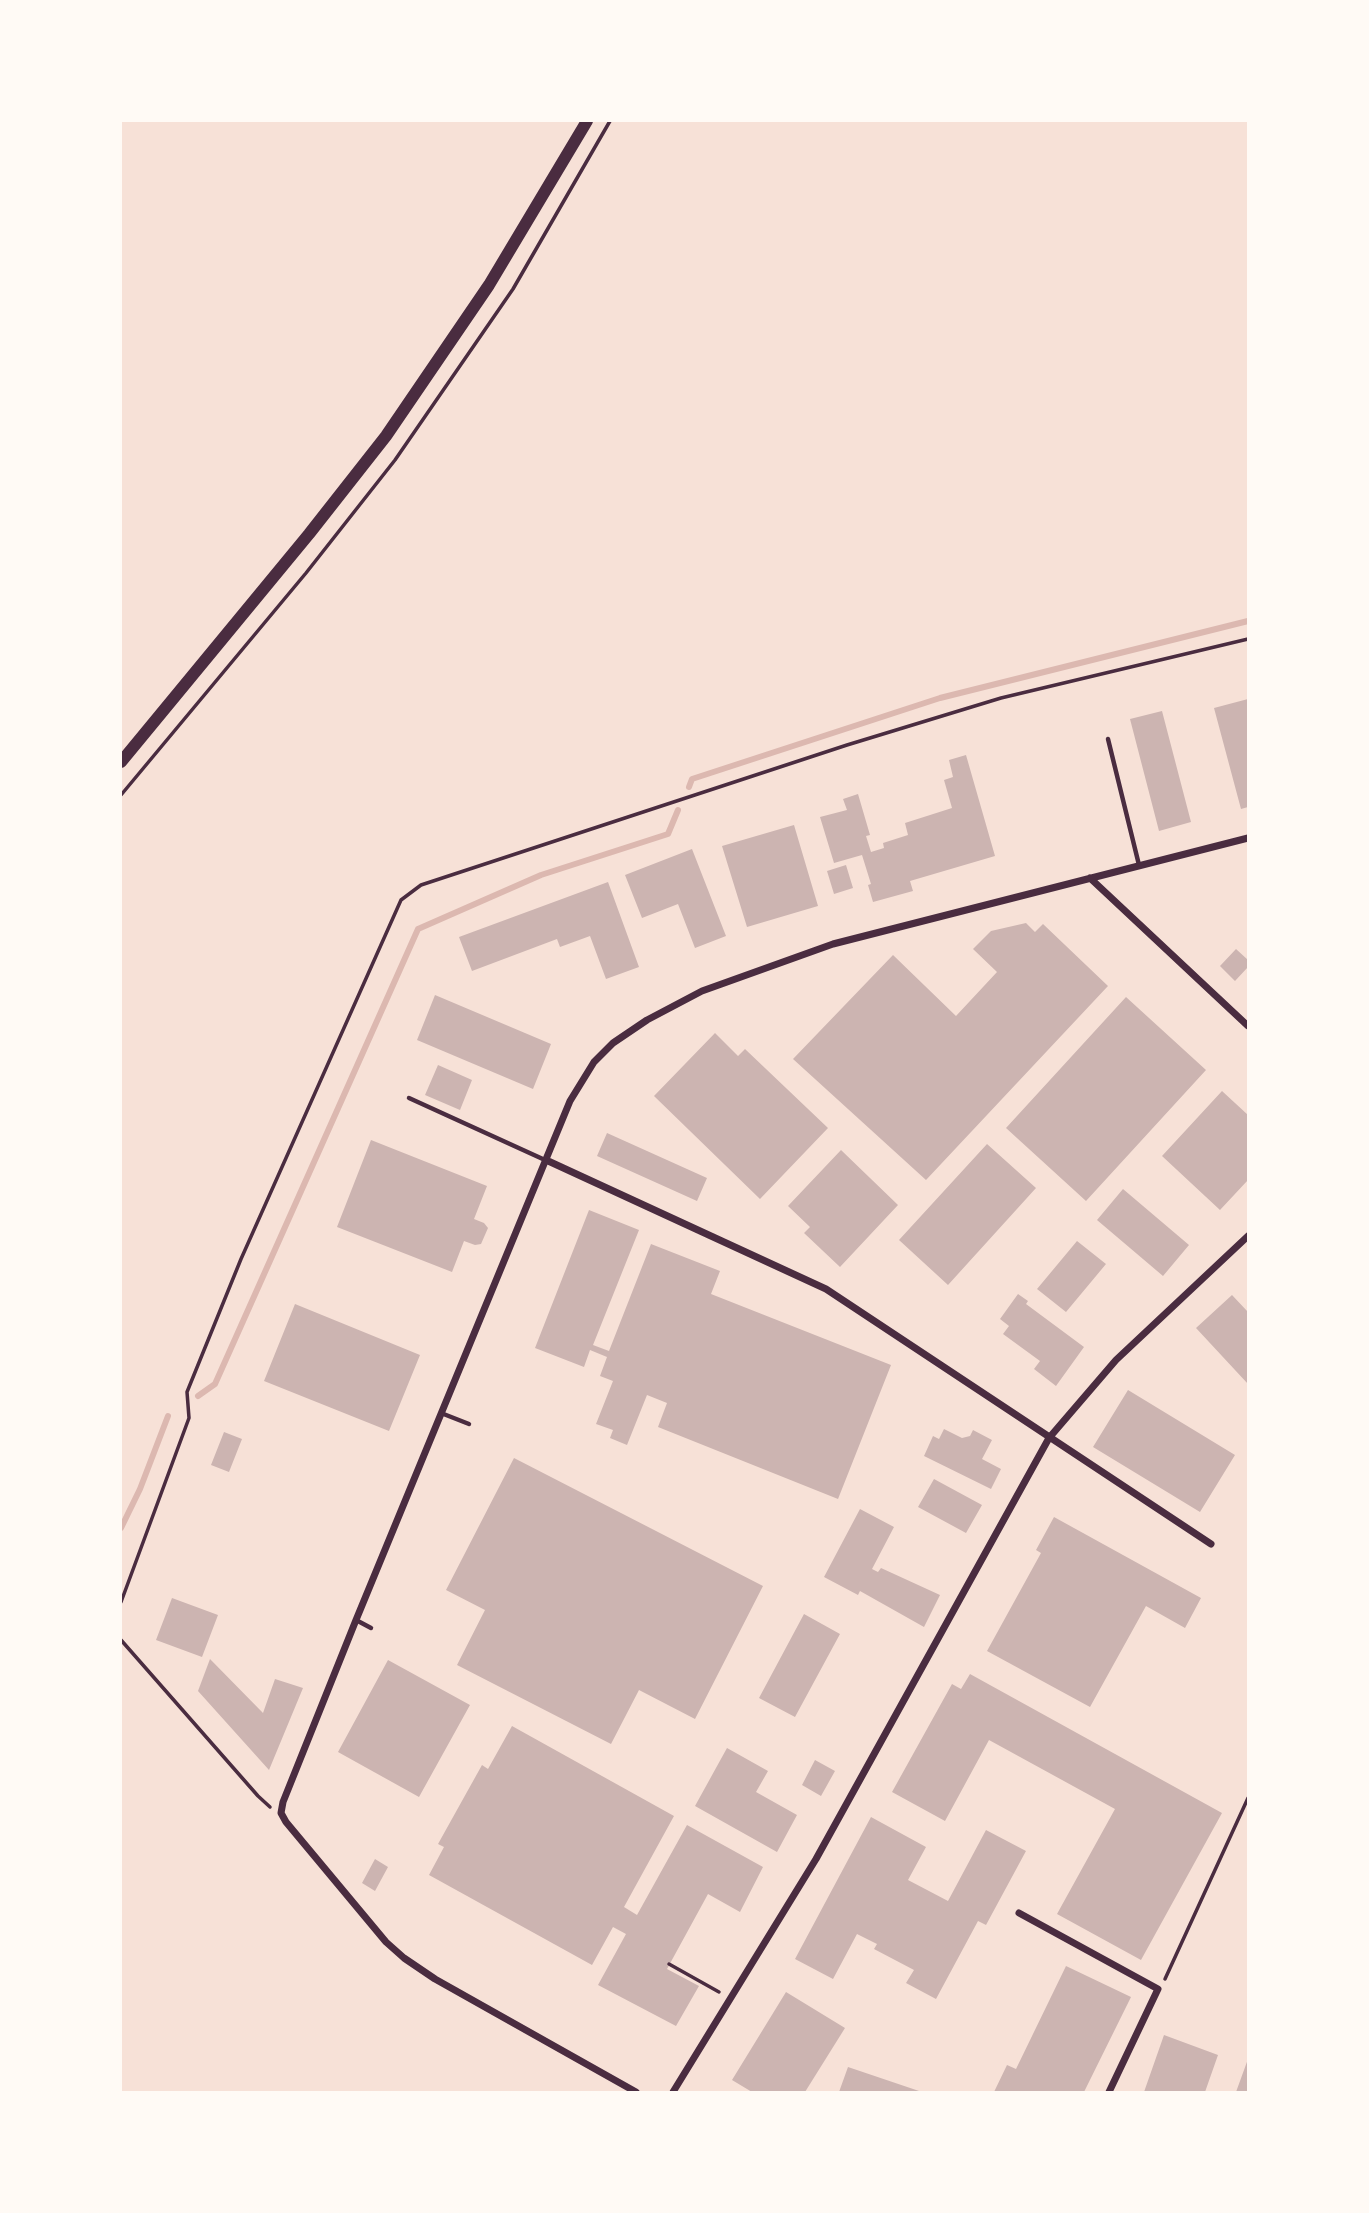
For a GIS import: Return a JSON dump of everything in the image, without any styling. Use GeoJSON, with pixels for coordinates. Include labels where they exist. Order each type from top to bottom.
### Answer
{"type":"FeatureCollection","features":[{"type":"Feature","properties":{"kind":"main road"},"geometry":{"type":"LineString","coordinates":[[121,762],[386,436],[489,285],[587,121]]}},
{"type":"Feature","properties":{"kind":"street"},"geometry":{"type":"LineString","coordinates":[[636,2092],[435,1979],[404,1958],[386,1941],[281,1813],[283,1802],[356,1620],[569,1101],[594,1062],[624,1034],[702,992],[833,944],[1248,838]]}},
{"type":"Feature","properties":{"kind":"street"},"geometry":{"type":"LineString","coordinates":[[1090,878],[1248,1026]]}},
{"type":"Feature","properties":{"kind":"street"},"geometry":{"type":"LineString","coordinates":[[546,1160],[826,1289],[1211,1544]]}},
{"type":"Feature","properties":{"kind":"street"},"geometry":{"type":"LineString","coordinates":[[673,2092],[816,1859],[1049,1438],[1116,1360],[1248,1236]]}},
{"type":"Feature","properties":{"kind":"street"},"geometry":{"type":"LineString","coordinates":[[1019,1913],[1158,1989],[1109,2092]]}},
{"type":"Feature","properties":{"kind":"lane"},"geometry":{"type":"LineString","coordinates":[[1108,738],[1139,865]]}},
{"type":"Feature","properties":{"kind":"lane"},"geometry":{"type":"LineString","coordinates":[[409,1098],[546,1160]]}},
{"type":"Feature","properties":{"kind":"lane"},"geometry":{"type":"LineString","coordinates":[[441,1413],[469,1424]]}},
{"type":"Feature","properties":{"kind":"lane"},"geometry":{"type":"LineString","coordinates":[[356,1620],[371,1628]]}},
{"type":"Feature","properties":{"kind":"path"},"geometry":{"type":"LineString","coordinates":[[121,1602],[188,1418],[187,1392],[246,1247],[401,900],[421,885],[847,745],[1001,698],[1248,639]]}},
{"type":"Feature","properties":{"kind":"path"},"geometry":{"type":"LineString","coordinates":[[121,1640],[258,1796],[281,1813]]}},
{"type":"Feature","properties":{"kind":"path"},"geometry":{"type":"LineString","coordinates":[[1158,1989],[1169,1973],[1248,1798]]}},
{"type":"Feature","properties":{"kind":"path"},"geometry":{"type":"LineString","coordinates":[[669,1964],[730,1998]]}},
{"type":"Feature","properties":{"kind":"building"},"geometry":{"type":"Polygon","coordinates":[[[1248,699],[1248,807],[1241,809],[1214,708],[1248,699]]]}},
{"type":"Feature","properties":{"kind":"building"},"geometry":{"type":"Polygon","coordinates":[[[1162,711],[1191,822],[1159,831],[1130,719],[1162,711]]]}},
{"type":"Feature","properties":{"kind":"building"},"geometry":{"type":"Polygon","coordinates":[[[966,755],[995,856],[910,881],[913,891],[873,902],[868,885],[871,884],[862,855],[834,863],[820,817],[847,810],[843,799],[858,794],[870,835],[866,836],[871,852],[884,848],[883,843],[908,835],[905,823],[952,808],[944,780],[953,777],[949,760],[966,755]]]}},
{"type":"Feature","properties":{"kind":"building"},"geometry":{"type":"Polygon","coordinates":[[[794,825],[818,906],[747,927],[722,846],[794,825]]]}},
{"type":"Feature","properties":{"kind":"building"},"geometry":{"type":"Polygon","coordinates":[[[692,849],[726,936],[695,948],[678,904],[642,918],[625,875],[692,849]]]}},
{"type":"Feature","properties":{"kind":"building"},"geometry":{"type":"Polygon","coordinates":[[[846,865],[853,888],[834,894],[827,871],[846,865]]]}},
{"type":"Feature","properties":{"kind":"building"},"geometry":{"type":"Polygon","coordinates":[[[608,882],[639,967],[606,979],[590,936],[560,947],[557,939],[472,971],[459,937],[608,882]]]}},
{"type":"Feature","properties":{"kind":"building"},"geometry":{"type":"Polygon","coordinates":[[[1026,923],[1035,932],[1043,924],[1108,986],[926,1180],[793,1059],[893,955],[956,1016],[997,972],[973,949],[991,931],[1026,923]]]}},
{"type":"Feature","properties":{"kind":"building"},"geometry":{"type":"Polygon","coordinates":[[[1236,949],[1248,960],[1248,967],[1235,981],[1220,966],[1236,949]]]}},
{"type":"Feature","properties":{"kind":"building"},"geometry":{"type":"Polygon","coordinates":[[[435,995],[551,1044],[533,1089],[417,1040],[435,995]]]}},
{"type":"Feature","properties":{"kind":"building"},"geometry":{"type":"Polygon","coordinates":[[[1126,997],[1206,1070],[1086,1201],[1006,1128],[1126,997]]]}},
{"type":"Feature","properties":{"kind":"building"},"geometry":{"type":"Polygon","coordinates":[[[715,1033],[738,1056],[745,1049],[828,1128],[760,1199],[654,1096],[715,1033]]]}},
{"type":"Feature","properties":{"kind":"building"},"geometry":{"type":"Polygon","coordinates":[[[438,1065],[472,1080],[460,1110],[425,1095],[438,1065]]]}},
{"type":"Feature","properties":{"kind":"building"},"geometry":{"type":"Polygon","coordinates":[[[1222,1091],[1248,1115],[1248,1180],[1220,1210],[1162,1156],[1222,1091]]]}},
{"type":"Feature","properties":{"kind":"building"},"geometry":{"type":"Polygon","coordinates":[[[607,1133],[707,1178],[697,1201],[597,1156],[607,1133]]]}},
{"type":"Feature","properties":{"kind":"building"},"geometry":{"type":"Polygon","coordinates":[[[371,1140],[487,1186],[474,1219],[488,1228],[481,1244],[464,1241],[452,1272],[337,1227],[371,1140]]]}},
{"type":"Feature","properties":{"kind":"building"},"geometry":{"type":"Polygon","coordinates":[[[987,1144],[1036,1188],[948,1285],[899,1240],[987,1144]]]}},
{"type":"Feature","properties":{"kind":"building"},"geometry":{"type":"Polygon","coordinates":[[[841,1150],[898,1205],[840,1267],[804,1233],[810,1227],[788,1206],[841,1150]]]}},
{"type":"Feature","properties":{"kind":"building"},"geometry":{"type":"Polygon","coordinates":[[[1123,1189],[1189,1245],[1163,1276],[1097,1220],[1123,1189]]]}},
{"type":"Feature","properties":{"kind":"building"},"geometry":{"type":"Polygon","coordinates":[[[589,1210],[639,1230],[593,1345],[609,1351],[651,1244],[720,1271],[711,1294],[891,1365],[838,1499],[658,1427],[667,1403],[647,1395],[627,1445],[610,1438],[613,1430],[596,1424],[613,1381],[600,1376],[607,1357],[590,1350],[584,1367],[535,1348],[589,1210]]]}},
{"type":"Feature","properties":{"kind":"building"},"geometry":{"type":"Polygon","coordinates":[[[1077,1241],[1106,1264],[1066,1312],[1037,1289],[1077,1241]]]}},
{"type":"Feature","properties":{"kind":"building"},"geometry":{"type":"Polygon","coordinates":[[[1018,1294],[1028,1301],[1026,1304],[1084,1347],[1056,1386],[1034,1369],[1040,1361],[1003,1334],[1009,1326],[1000,1319],[1018,1294]]]}},
{"type":"Feature","properties":{"kind":"building"},"geometry":{"type":"Polygon","coordinates":[[[1232,1295],[1248,1312],[1248,1384],[1196,1328],[1232,1295]]]}},
{"type":"Feature","properties":{"kind":"building"},"geometry":{"type":"Polygon","coordinates":[[[295,1304],[420,1355],[389,1431],[264,1381],[295,1304]]]}},
{"type":"Feature","properties":{"kind":"building"},"geometry":{"type":"Polygon","coordinates":[[[1128,1390],[1235,1455],[1200,1512],[1093,1447],[1128,1390]]]}},
{"type":"Feature","properties":{"kind":"building"},"geometry":{"type":"Polygon","coordinates":[[[944,1429],[962,1438],[970,1436],[973,1430],[992,1440],[982,1459],[1001,1469],[991,1489],[924,1456],[933,1436],[939,1439],[944,1429]]]}},
{"type":"Feature","properties":{"kind":"building"},"geometry":{"type":"Polygon","coordinates":[[[224,1432],[242,1439],[229,1472],[211,1465],[224,1432]]]}},
{"type":"Feature","properties":{"kind":"building"},"geometry":{"type":"Polygon","coordinates":[[[514,1458],[763,1586],[695,1719],[639,1690],[611,1744],[457,1665],[485,1610],[446,1590],[514,1458]]]}},
{"type":"Feature","properties":{"kind":"building"},"geometry":{"type":"Polygon","coordinates":[[[934,1479],[982,1505],[966,1533],[918,1507],[934,1479]]]}},
{"type":"Feature","properties":{"kind":"building"},"geometry":{"type":"Polygon","coordinates":[[[860,1509],[894,1527],[872,1569],[878,1572],[881,1568],[940,1595],[924,1627],[860,1591],[858,1595],[824,1577],[860,1509]]]}},
{"type":"Feature","properties":{"kind":"building"},"geometry":{"type":"Polygon","coordinates":[[[1054,1517],[1201,1598],[1185,1628],[1146,1606],[1090,1707],[987,1651],[1041,1553],[1036,1550],[1054,1517]]]}},
{"type":"Feature","properties":{"kind":"building"},"geometry":{"type":"Polygon","coordinates":[[[172,1598],[218,1615],[202,1657],[156,1640],[172,1598]]]}},
{"type":"Feature","properties":{"kind":"building"},"geometry":{"type":"Polygon","coordinates":[[[804,1614],[840,1634],[795,1717],[759,1698],[804,1614]]]}},
{"type":"Feature","properties":{"kind":"building"},"geometry":{"type":"Polygon","coordinates":[[[210,1659],[263,1713],[275,1679],[303,1688],[269,1770],[198,1691],[210,1659]]]}},
{"type":"Feature","properties":{"kind":"building"},"geometry":{"type":"Polygon","coordinates":[[[388,1660],[470,1705],[419,1797],[338,1752],[388,1660]]]}},
{"type":"Feature","properties":{"kind":"building"},"geometry":{"type":"Polygon","coordinates":[[[970,1674],[1222,1813],[1141,1960],[1057,1914],[1115,1809],[989,1740],[945,1821],[892,1792],[952,1684],[961,1689],[970,1674]]]}},
{"type":"Feature","properties":{"kind":"building"},"geometry":{"type":"Polygon","coordinates":[[[512,1726],[674,1816],[624,1907],[637,1915],[687,1825],[763,1867],[740,1912],[708,1894],[667,1969],[699,1986],[676,2026],[598,1985],[626,1934],[613,1927],[592,1965],[429,1875],[444,1847],[438,1844],[482,1765],[488,1769],[512,1726]]]}},
{"type":"Feature","properties":{"kind":"building"},"geometry":{"type":"Polygon","coordinates":[[[727,1748],[768,1771],[756,1792],[797,1815],[777,1852],[695,1806],[727,1748]]]}},
{"type":"Feature","properties":{"kind":"building"},"geometry":{"type":"Polygon","coordinates":[[[815,1760],[835,1771],[821,1796],[802,1785],[815,1760]]]}},
{"type":"Feature","properties":{"kind":"building"},"geometry":{"type":"Polygon","coordinates":[[[871,1817],[926,1847],[908,1880],[948,1901],[986,1830],[1026,1851],[986,1925],[978,1921],[936,1999],[906,1983],[914,1970],[874,1949],[877,1944],[857,1934],[833,1979],[795,1959],[871,1817]]]}},
{"type":"Feature","properties":{"kind":"building"},"geometry":{"type":"Polygon","coordinates":[[[375,1859],[388,1867],[375,1891],[362,1883],[375,1859]]]}},
{"type":"Feature","properties":{"kind":"building"},"geometry":{"type":"Polygon","coordinates":[[[1066,1966],[1131,1997],[1084,2092],[994,2092],[1007,2065],[1016,2069],[1066,1966]]]}},
{"type":"Feature","properties":{"kind":"building"},"geometry":{"type":"Polygon","coordinates":[[[786,1992],[845,2028],[805,2092],[752,2092],[732,2080],[786,1992]]]}},
{"type":"Feature","properties":{"kind":"building"},"geometry":{"type":"Polygon","coordinates":[[[1164,2035],[1218,2055],[1205,2092],[1144,2092],[1164,2035]]]}},
{"type":"Feature","properties":{"kind":"building"},"geometry":{"type":"Polygon","coordinates":[[[1248,2059],[1248,2092],[1236,2092],[1248,2059]]]}},
{"type":"Feature","properties":{"kind":"building"},"geometry":{"type":"Polygon","coordinates":[[[848,2067],[922,2092],[839,2092],[848,2067]]]}},
{"type":"Feature","properties":{"kind":"waterway"},"geometry":{"type":"LineString","coordinates":[[689,787],[692,779],[940,698],[1248,621]]}},
{"type":"Feature","properties":{"kind":"waterway"},"geometry":{"type":"LineString","coordinates":[[198,1396],[215,1384],[418,929],[541,875],[668,834],[678,810]]}},
{"type":"Feature","properties":{"kind":"waterway"},"geometry":{"type":"LineString","coordinates":[[121,1528],[140,1489],[168,1416]]}}]}
